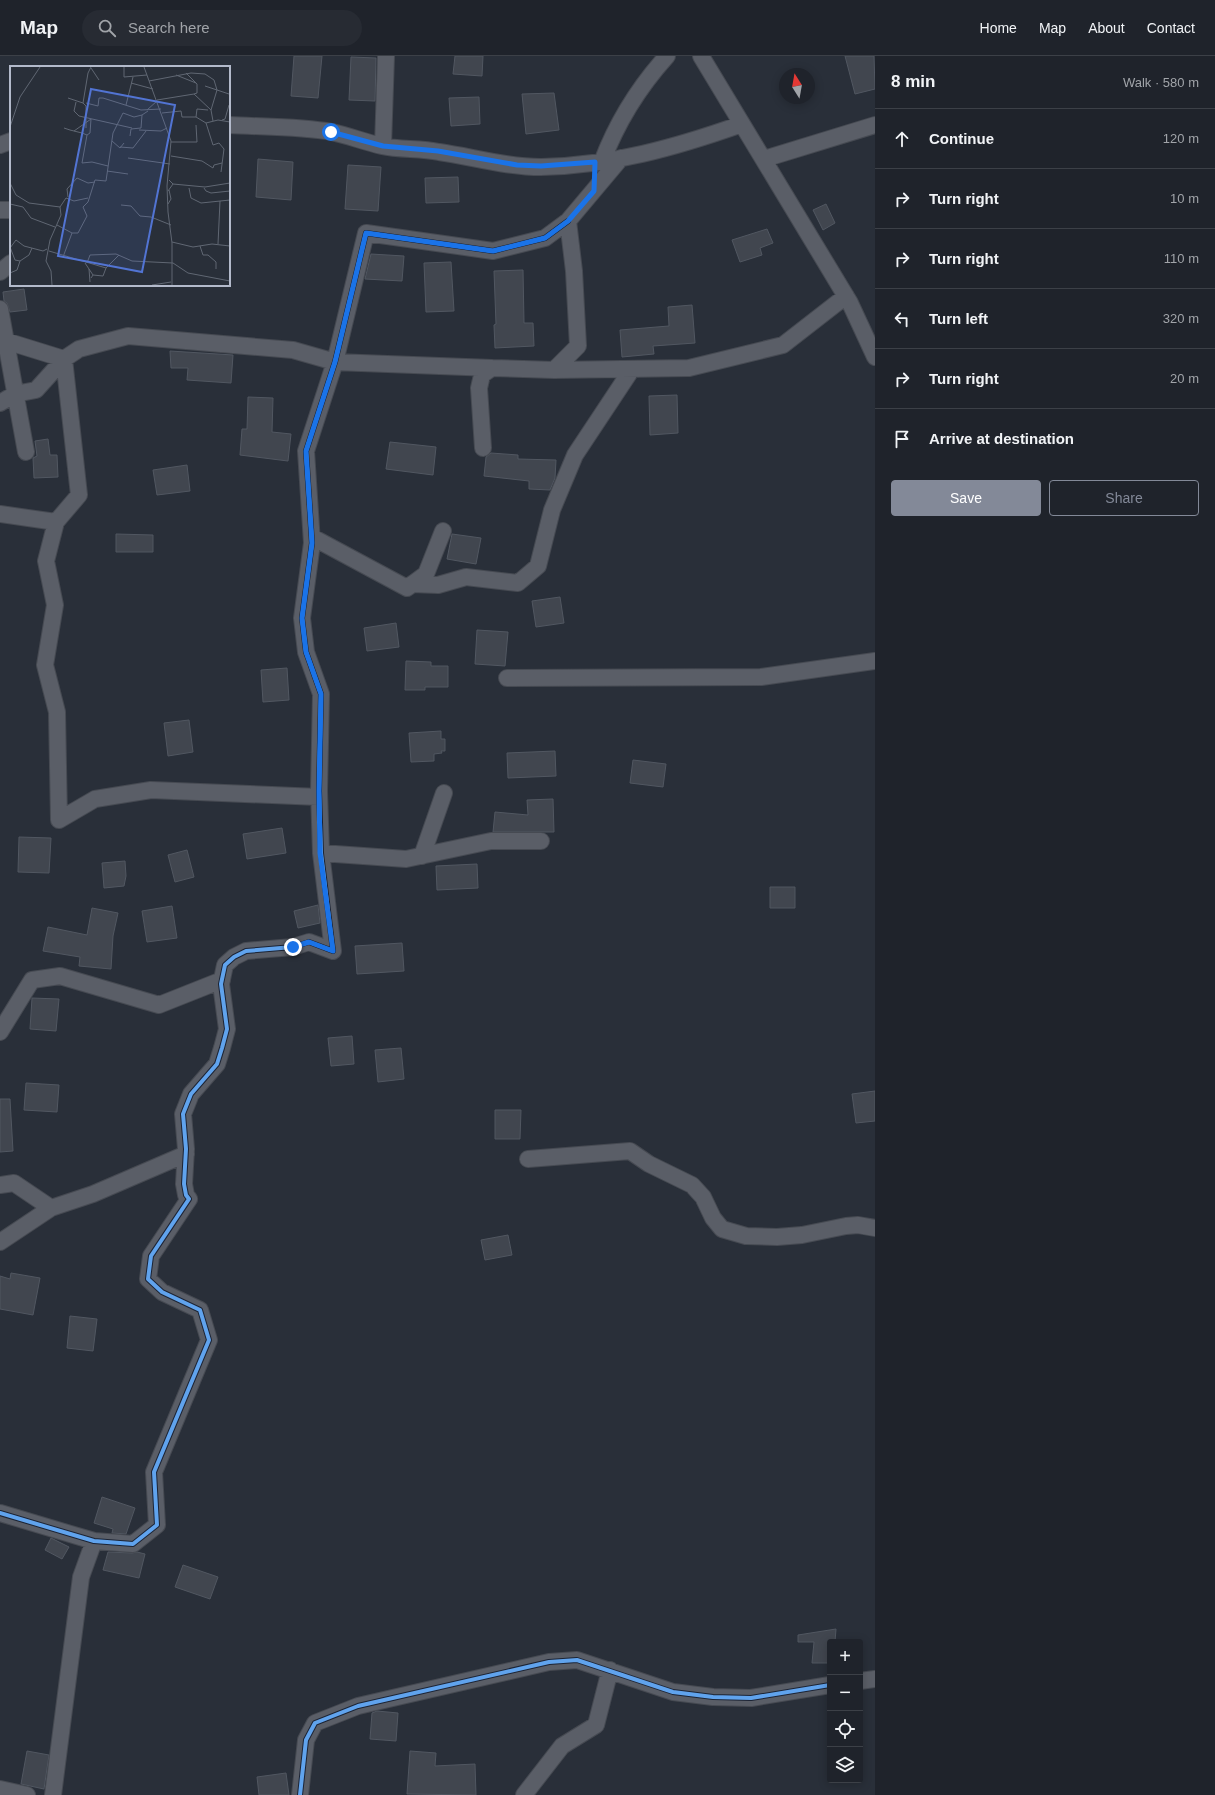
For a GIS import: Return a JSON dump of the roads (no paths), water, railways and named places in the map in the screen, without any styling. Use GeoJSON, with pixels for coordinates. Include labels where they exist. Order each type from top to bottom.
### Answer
{"type":"FeatureCollection","features":[{"type":"Feature","properties":{"kind":"street"},"geometry":{"type":"LineString","coordinates":[[383,146],[386,56]]}},
{"type":"Feature","properties":{"kind":"street"},"geometry":{"type":"LineString","coordinates":[[594,191],[598,162],[622,117],[652,73],[667,56]]}},
{"type":"Feature","properties":{"kind":"street"},"geometry":{"type":"LineString","coordinates":[[702,56],[846,296],[875,357]]}},
{"type":"Feature","properties":{"kind":"street"},"geometry":{"type":"LineString","coordinates":[[230,125],[331,132],[383,146],[438,151],[517,165],[541,166],[598,162],[670,148],[742,124]]}},
{"type":"Feature","properties":{"kind":"street"},"geometry":{"type":"LineString","coordinates":[[764,159],[875,124]]}},
{"type":"Feature","properties":{"kind":"street"},"geometry":{"type":"LineString","coordinates":[[0,145],[10,141]]}},
{"type":"Feature","properties":{"kind":"street"},"geometry":{"type":"LineString","coordinates":[[0,1513],[94,1541],[133,1544],[157,1525],[154,1472],[209,1340],[200,1310],[162,1292],[148,1279],[151,1256],[189,1200],[186,1195],[184,1184],[186,1154],[183,1114],[191,1094],[217,1064],[227,1029],[221,984],[225,965],[246,951],[293,947],[309,942],[333,951],[320,853],[319,797],[321,694],[306,652],[302,618],[312,537],[306,451],[335,362],[366,233],[493,251],[545,238],[568,221],[621,158]]}},
{"type":"Feature","properties":{"kind":"street"},"geometry":{"type":"LineString","coordinates":[[554,370],[578,346],[574,271],[568,221]]}},
{"type":"Feature","properties":{"kind":"street"},"geometry":{"type":"LineString","coordinates":[[0,272],[10,263]]}},
{"type":"Feature","properties":{"kind":"street"},"geometry":{"type":"LineString","coordinates":[[0,403],[15,394],[36,390],[64,359],[79,349],[128,336],[293,350],[335,362],[554,370],[689,368],[783,345],[846,296]]}},
{"type":"Feature","properties":{"kind":"street"},"geometry":{"type":"LineString","coordinates":[[0,310],[3,342],[26,452]]}},
{"type":"Feature","properties":{"kind":"street"},"geometry":{"type":"LineString","coordinates":[[3,342],[64,359]]}},
{"type":"Feature","properties":{"kind":"street"},"geometry":{"type":"LineString","coordinates":[[64,359],[78,495],[56,522],[46,561],[55,605],[45,665],[57,712],[58,820],[95,799],[151,790],[319,797]]}},
{"type":"Feature","properties":{"kind":"street"},"geometry":{"type":"LineString","coordinates":[[483,448],[479,388],[482,375],[492,368]]}},
{"type":"Feature","properties":{"kind":"street"},"geometry":{"type":"LineString","coordinates":[[412,584],[438,585],[466,578],[518,583],[538,566],[552,510],[575,455],[632,369]]}},
{"type":"Feature","properties":{"kind":"street"},"geometry":{"type":"LineString","coordinates":[[0,514],[56,522]]}},
{"type":"Feature","properties":{"kind":"street"},"geometry":{"type":"LineString","coordinates":[[312,537],[407,588],[426,574],[443,531]]}},
{"type":"Feature","properties":{"kind":"street"},"geometry":{"type":"LineString","coordinates":[[506,678],[761,677],[875,661]]}},
{"type":"Feature","properties":{"kind":"street"},"geometry":{"type":"LineString","coordinates":[[422,856],[444,793]]}},
{"type":"Feature","properties":{"kind":"street"},"geometry":{"type":"LineString","coordinates":[[320,853],[406,859],[491,841],[541,841]]}},
{"type":"Feature","properties":{"kind":"street"},"geometry":{"type":"LineString","coordinates":[[0,1032],[32,980],[60,976],[159,1005],[222,980]]}},
{"type":"Feature","properties":{"kind":"street"},"geometry":{"type":"LineString","coordinates":[[528,1159],[630,1151],[649,1164],[692,1185],[703,1197],[713,1218],[722,1229],[746,1236],[802,1236],[846,1226],[858,1225],[875,1228]]}},
{"type":"Feature","properties":{"kind":"street"},"geometry":{"type":"LineString","coordinates":[[0,1242],[51,1208],[93,1194],[186,1154]]}},
{"type":"Feature","properties":{"kind":"street"},"geometry":{"type":"LineString","coordinates":[[0,1185],[14,1183],[51,1208]]}},
{"type":"Feature","properties":{"kind":"street"},"geometry":{"type":"LineString","coordinates":[[53,1795],[81,1577],[94,1541]]}},
{"type":"Feature","properties":{"kind":"street"},"geometry":{"type":"LineString","coordinates":[[300,1795],[306,1740],[315,1723],[358,1706],[549,1662],[577,1660],[673,1692],[713,1697],[751,1698],[827,1685]]}},
{"type":"Feature","properties":{"kind":"street"},"geometry":{"type":"LineString","coordinates":[[524,1795],[562,1746],[596,1725],[610,1670]]}},
{"type":"Feature","properties":{"kind":"street"},"geometry":{"type":"LineString","coordinates":[[863,1681],[875,1679]]}},
{"type":"Feature","properties":{"kind":"street"},"geometry":{"type":"LineString","coordinates":[[0,1789],[27,1795]]}}]}
